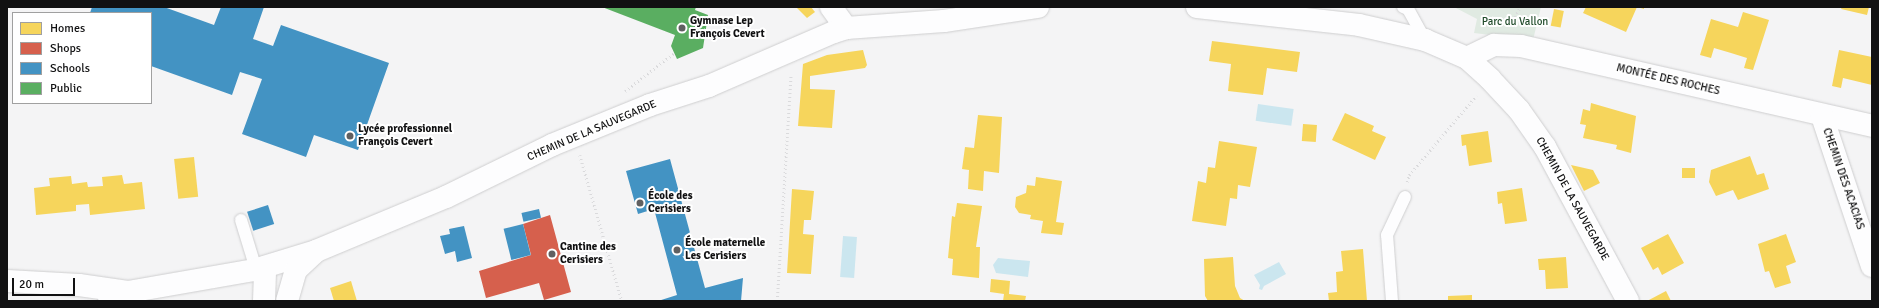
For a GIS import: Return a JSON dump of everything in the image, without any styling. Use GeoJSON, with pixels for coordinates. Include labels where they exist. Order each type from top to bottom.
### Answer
{"type":"FeatureCollection","features":[{"type":"Feature","properties":{"kind":"street","name":"CHEMIN DE LA SAUVEGARDE"},"geometry":{"type":"LineString","coordinates":[[1197,7],[1359,25],[1425,40],[1467,58],[1490,79],[1519,110],[1546,147],[1628,301]]}},
{"type":"Feature","properties":{"kind":"street","name":"CHEMIN DE LA SAUVEGARDE"},"geometry":{"type":"LineString","coordinates":[[109,301],[128,292],[261,268],[316,250],[446,197],[552,145],[650,105],[709,86],[838,14],[944,21],[1032,8]]}},
{"type":"Feature","properties":{"kind":"street","name":"MONTÉE DES ROCHES"},"geometry":{"type":"LineString","coordinates":[[1467,58],[1494,45],[1521,46],[1822,116],[1872,126]]}},
{"type":"Feature","properties":{"kind":"street","name":"CHEMIN DES ACACIAS"},"geometry":{"type":"LineString","coordinates":[[1822,116],[1872,266]]}},
{"type":"Feature","properties":{"kind":"street"},"geometry":{"type":"LineString","coordinates":[[287,301],[296,270],[316,250]]}},
{"type":"Feature","properties":{"kind":"street"},"geometry":{"type":"LineString","coordinates":[[261,268],[264,301]]}},
{"type":"Feature","properties":{"kind":"street"},"geometry":{"type":"LineString","coordinates":[[7,281],[79,284],[128,292]]}},
{"type":"Feature","properties":{"kind":"lane"},"geometry":{"type":"LineString","coordinates":[[1403,7],[1408,9],[1425,40]]}},
{"type":"Feature","properties":{"kind":"lane"},"geometry":{"type":"LineString","coordinates":[[1392,301],[1387,235],[1405,197]]}},
{"type":"Feature","properties":{"kind":"lane"},"geometry":{"type":"LineString","coordinates":[[241,220],[261,268]]}},
{"type":"Feature","properties":{"kind":"path"},"geometry":{"type":"LineString","coordinates":[[619,96],[674,53]]}},
{"type":"Feature","properties":{"kind":"path"},"geometry":{"type":"LineString","coordinates":[[777,301],[791,66]]}},
{"type":"Feature","properties":{"kind":"path"},"geometry":{"type":"LineString","coordinates":[[1405,197],[1409,175],[1475,96]]}},
{"type":"Feature","properties":{"kind":"path"},"geometry":{"type":"LineString","coordinates":[[579,152],[622,301]]}},
{"type":"Feature","properties":{"kind":"green space","name":"Parc du Vallon"},"geometry":{"type":"Polygon","coordinates":[[[1454,7],[1541,7],[1533,40],[1474,33],[1477,19],[1454,7]]]}},
{"type":"Feature","properties":{"kind":"water"},"geometry":{"type":"Polygon","coordinates":[[[1258,104],[1294,109],[1291,126],[1256,121],[1258,104]]]}},
{"type":"Feature","properties":{"kind":"water"},"geometry":{"type":"Polygon","coordinates":[[[843,236],[857,237],[854,278],[840,277],[843,236]]]}},
{"type":"Feature","properties":{"kind":"water"},"geometry":{"type":"Polygon","coordinates":[[[998,258],[1030,261],[1028,277],[996,273],[993,265],[998,258]]]}},
{"type":"Feature","properties":{"kind":"water"},"geometry":{"type":"Polygon","coordinates":[[[1279,262],[1286,274],[1264,286],[1262,290],[1259,289],[1260,285],[1254,275],[1279,262]]]}},
{"type":"Feature","properties":{"kind":"building: Homes"},"geometry":{"type":"Polygon","coordinates":[[[796,7],[811,7],[815,12],[807,18],[796,7]]]}},
{"type":"Feature","properties":{"kind":"building: Homes"},"geometry":{"type":"Polygon","coordinates":[[[1586,7],[1637,7],[1626,32],[1583,13],[1586,7]]]}},
{"type":"Feature","properties":{"kind":"building: Homes"},"geometry":{"type":"Polygon","coordinates":[[[1842,7],[1869,7],[1867,15],[1841,9],[1842,7]]]}},
{"type":"Feature","properties":{"kind":"building: Homes"},"geometry":{"type":"Polygon","coordinates":[[[1554,9],[1564,11],[1561,28],[1551,26],[1554,9]]]}},
{"type":"Feature","properties":{"kind":"building: Homes"},"geometry":{"type":"Polygon","coordinates":[[[1743,12],[1769,20],[1753,70],[1744,68],[1747,58],[1714,48],[1711,58],[1700,55],[1711,19],[1738,27],[1743,12]]]}},
{"type":"Feature","properties":{"kind":"building: Homes"},"geometry":{"type":"Polygon","coordinates":[[[1212,41],[1300,52],[1297,72],[1267,68],[1263,95],[1228,91],[1231,64],[1209,61],[1212,41]]]}},
{"type":"Feature","properties":{"kind":"building: Homes"},"geometry":{"type":"Polygon","coordinates":[[[863,50],[867,65],[865,68],[810,76],[810,89],[835,90],[832,128],[798,126],[803,64],[827,55],[863,50]]]}},
{"type":"Feature","properties":{"kind":"building: Homes"},"geometry":{"type":"Polygon","coordinates":[[[1839,50],[1872,57],[1872,85],[1843,78],[1841,88],[1832,86],[1839,50]]]}},
{"type":"Feature","properties":{"kind":"building: Homes"},"geometry":{"type":"Polygon","coordinates":[[[1591,103],[1636,116],[1631,153],[1616,149],[1617,145],[1583,138],[1586,125],[1580,124],[1583,109],[1590,111],[1591,103]]]}},
{"type":"Feature","properties":{"kind":"building: Homes"},"geometry":{"type":"Polygon","coordinates":[[[1345,113],[1374,126],[1372,131],[1386,137],[1375,160],[1332,140],[1345,113]]]}},
{"type":"Feature","properties":{"kind":"building: Homes"},"geometry":{"type":"Polygon","coordinates":[[[978,115],[1002,117],[999,173],[984,171],[983,191],[968,189],[969,170],[962,169],[965,147],[974,148],[978,115]]]}},
{"type":"Feature","properties":{"kind":"building: Homes"},"geometry":{"type":"Polygon","coordinates":[[[1303,124],[1317,125],[1316,142],[1302,141],[1303,124]]]}},
{"type":"Feature","properties":{"kind":"building: Homes"},"geometry":{"type":"Polygon","coordinates":[[[1488,131],[1492,162],[1469,166],[1466,145],[1462,146],[1461,135],[1488,131]]]}},
{"type":"Feature","properties":{"kind":"building: Homes"},"geometry":{"type":"Polygon","coordinates":[[[1219,141],[1257,147],[1250,187],[1238,185],[1237,199],[1230,198],[1226,226],[1192,221],[1198,181],[1206,183],[1208,167],[1215,168],[1219,141]]]}},
{"type":"Feature","properties":{"kind":"building: Homes"},"geometry":{"type":"Polygon","coordinates":[[[1750,156],[1757,175],[1764,173],[1769,189],[1738,200],[1733,190],[1716,196],[1709,182],[1711,170],[1750,156]]]}},
{"type":"Feature","properties":{"kind":"building: Homes"},"geometry":{"type":"Polygon","coordinates":[[[194,157],[198,197],[178,199],[174,159],[194,157]]]}},
{"type":"Feature","properties":{"kind":"building: Homes"},"geometry":{"type":"Polygon","coordinates":[[[1571,165],[1593,170],[1600,183],[1584,191],[1571,165]]]}},
{"type":"Feature","properties":{"kind":"building: Homes"},"geometry":{"type":"Polygon","coordinates":[[[1682,168],[1695,168],[1695,178],[1682,178],[1682,168]]]}},
{"type":"Feature","properties":{"kind":"building: Homes"},"geometry":{"type":"Polygon","coordinates":[[[122,175],[124,184],[142,182],[145,209],[90,215],[89,204],[76,205],[76,211],[36,215],[34,188],[50,186],[49,178],[71,176],[72,184],[87,182],[88,187],[103,186],[102,177],[122,175]]]}},
{"type":"Feature","properties":{"kind":"building: Homes"},"geometry":{"type":"Polygon","coordinates":[[[1036,177],[1062,181],[1056,222],[1064,223],[1062,235],[1041,233],[1043,221],[1030,219],[1031,215],[1019,213],[1015,207],[1016,197],[1026,193],[1027,185],[1035,186],[1036,177]]]}},
{"type":"Feature","properties":{"kind":"building: Homes"},"geometry":{"type":"Polygon","coordinates":[[[1522,188],[1527,221],[1505,224],[1502,203],[1498,204],[1497,192],[1522,188]]]}},
{"type":"Feature","properties":{"kind":"building: Homes"},"geometry":{"type":"Polygon","coordinates":[[[792,189],[814,191],[811,220],[804,220],[803,234],[814,235],[811,274],[787,273],[792,189]]]}},
{"type":"Feature","properties":{"kind":"building: Homes"},"geometry":{"type":"Polygon","coordinates":[[[957,203],[982,206],[976,247],[980,247],[979,278],[952,275],[953,259],[948,258],[952,216],[955,217],[957,203]]]}},
{"type":"Feature","properties":{"kind":"building: Homes"},"geometry":{"type":"Polygon","coordinates":[[[1668,234],[1684,263],[1662,275],[1658,267],[1653,270],[1641,248],[1668,234]]]}},
{"type":"Feature","properties":{"kind":"building: Homes"},"geometry":{"type":"Polygon","coordinates":[[[1786,234],[1796,262],[1786,266],[1791,283],[1775,288],[1769,271],[1765,272],[1758,244],[1786,234]]]}},
{"type":"Feature","properties":{"kind":"building: Homes"},"geometry":{"type":"Polygon","coordinates":[[[1363,249],[1367,301],[1329,301],[1328,293],[1337,292],[1336,272],[1343,271],[1341,251],[1363,249]]]}},
{"type":"Feature","properties":{"kind":"building: Homes"},"geometry":{"type":"Polygon","coordinates":[[[1233,257],[1235,286],[1240,298],[1245,301],[1208,301],[1205,296],[1204,259],[1233,257]]]}},
{"type":"Feature","properties":{"kind":"building: Homes"},"geometry":{"type":"Polygon","coordinates":[[[1566,257],[1568,288],[1546,289],[1545,270],[1539,270],[1538,259],[1566,257]]]}},
{"type":"Feature","properties":{"kind":"building: Homes"},"geometry":{"type":"Polygon","coordinates":[[[991,279],[1010,281],[1009,294],[1026,296],[1025,301],[1003,301],[1004,294],[990,292],[991,279]]]}},
{"type":"Feature","properties":{"kind":"building: Homes"},"geometry":{"type":"Polygon","coordinates":[[[351,281],[357,301],[334,301],[330,288],[351,281]]]}},
{"type":"Feature","properties":{"kind":"building: Homes"},"geometry":{"type":"Polygon","coordinates":[[[1666,291],[1671,301],[1647,301],[1666,291]]]}},
{"type":"Feature","properties":{"kind":"building: Homes"},"geometry":{"type":"Polygon","coordinates":[[[1472,295],[1472,301],[1448,301],[1448,296],[1472,295]]]}},
{"type":"Feature","properties":{"kind":"building: Shops"},"geometry":{"type":"Polygon","coordinates":[[[550,215],[571,292],[544,300],[539,283],[486,298],[479,271],[531,255],[523,224],[550,215]]]}},
{"type":"Feature","properties":{"kind":"building: Schools"},"geometry":{"type":"Polygon","coordinates":[[[92,7],[164,7],[214,25],[221,7],[264,7],[253,39],[273,46],[281,25],[389,63],[358,150],[314,135],[306,157],[242,134],[262,79],[240,72],[232,95],[152,66],[152,12],[90,12],[92,7]]]}},
{"type":"Feature","properties":{"kind":"building: Schools"},"geometry":{"type":"Polygon","coordinates":[[[670,159],[705,288],[743,278],[741,301],[658,301],[677,295],[654,209],[638,214],[626,171],[670,159]]]}},
{"type":"Feature","properties":{"kind":"building: Schools"},"geometry":{"type":"Polygon","coordinates":[[[268,205],[274,224],[253,231],[247,212],[268,205]]]}},
{"type":"Feature","properties":{"kind":"building: Schools"},"geometry":{"type":"Polygon","coordinates":[[[539,209],[541,218],[523,222],[521,213],[539,209]]]}},
{"type":"Feature","properties":{"kind":"building: Schools"},"geometry":{"type":"Polygon","coordinates":[[[523,224],[531,255],[511,260],[504,229],[523,224]]]}},
{"type":"Feature","properties":{"kind":"building: Schools"},"geometry":{"type":"Polygon","coordinates":[[[464,226],[472,258],[457,262],[455,251],[445,254],[440,236],[450,234],[449,229],[464,226]]]}},
{"type":"Feature","properties":{"kind":"building: Public","name":"Gymnase Lep François Cevert"},"geometry":{"type":"Polygon","coordinates":[[[602,7],[696,7],[695,10],[708,15],[703,48],[677,59],[671,46],[675,35],[602,7]]]}},
{"type":"Feature","properties":{"kind":"place","name":"Gymnase Lep François Cevert"},"geometry":{"type":"Point","coordinates":[682,28]}},
{"type":"Feature","properties":{"kind":"place","name":"Lycée professionnel François Cevert"},"geometry":{"type":"Point","coordinates":[350,136]}},
{"type":"Feature","properties":{"kind":"place","name":"École des Cerisiers"},"geometry":{"type":"Point","coordinates":[640,203]}},
{"type":"Feature","properties":{"kind":"place","name":"École maternelle Les Cerisiers"},"geometry":{"type":"Point","coordinates":[677,250]}},
{"type":"Feature","properties":{"kind":"place","name":"Cantine des Cerisiers"},"geometry":{"type":"Point","coordinates":[552,254]}}]}
